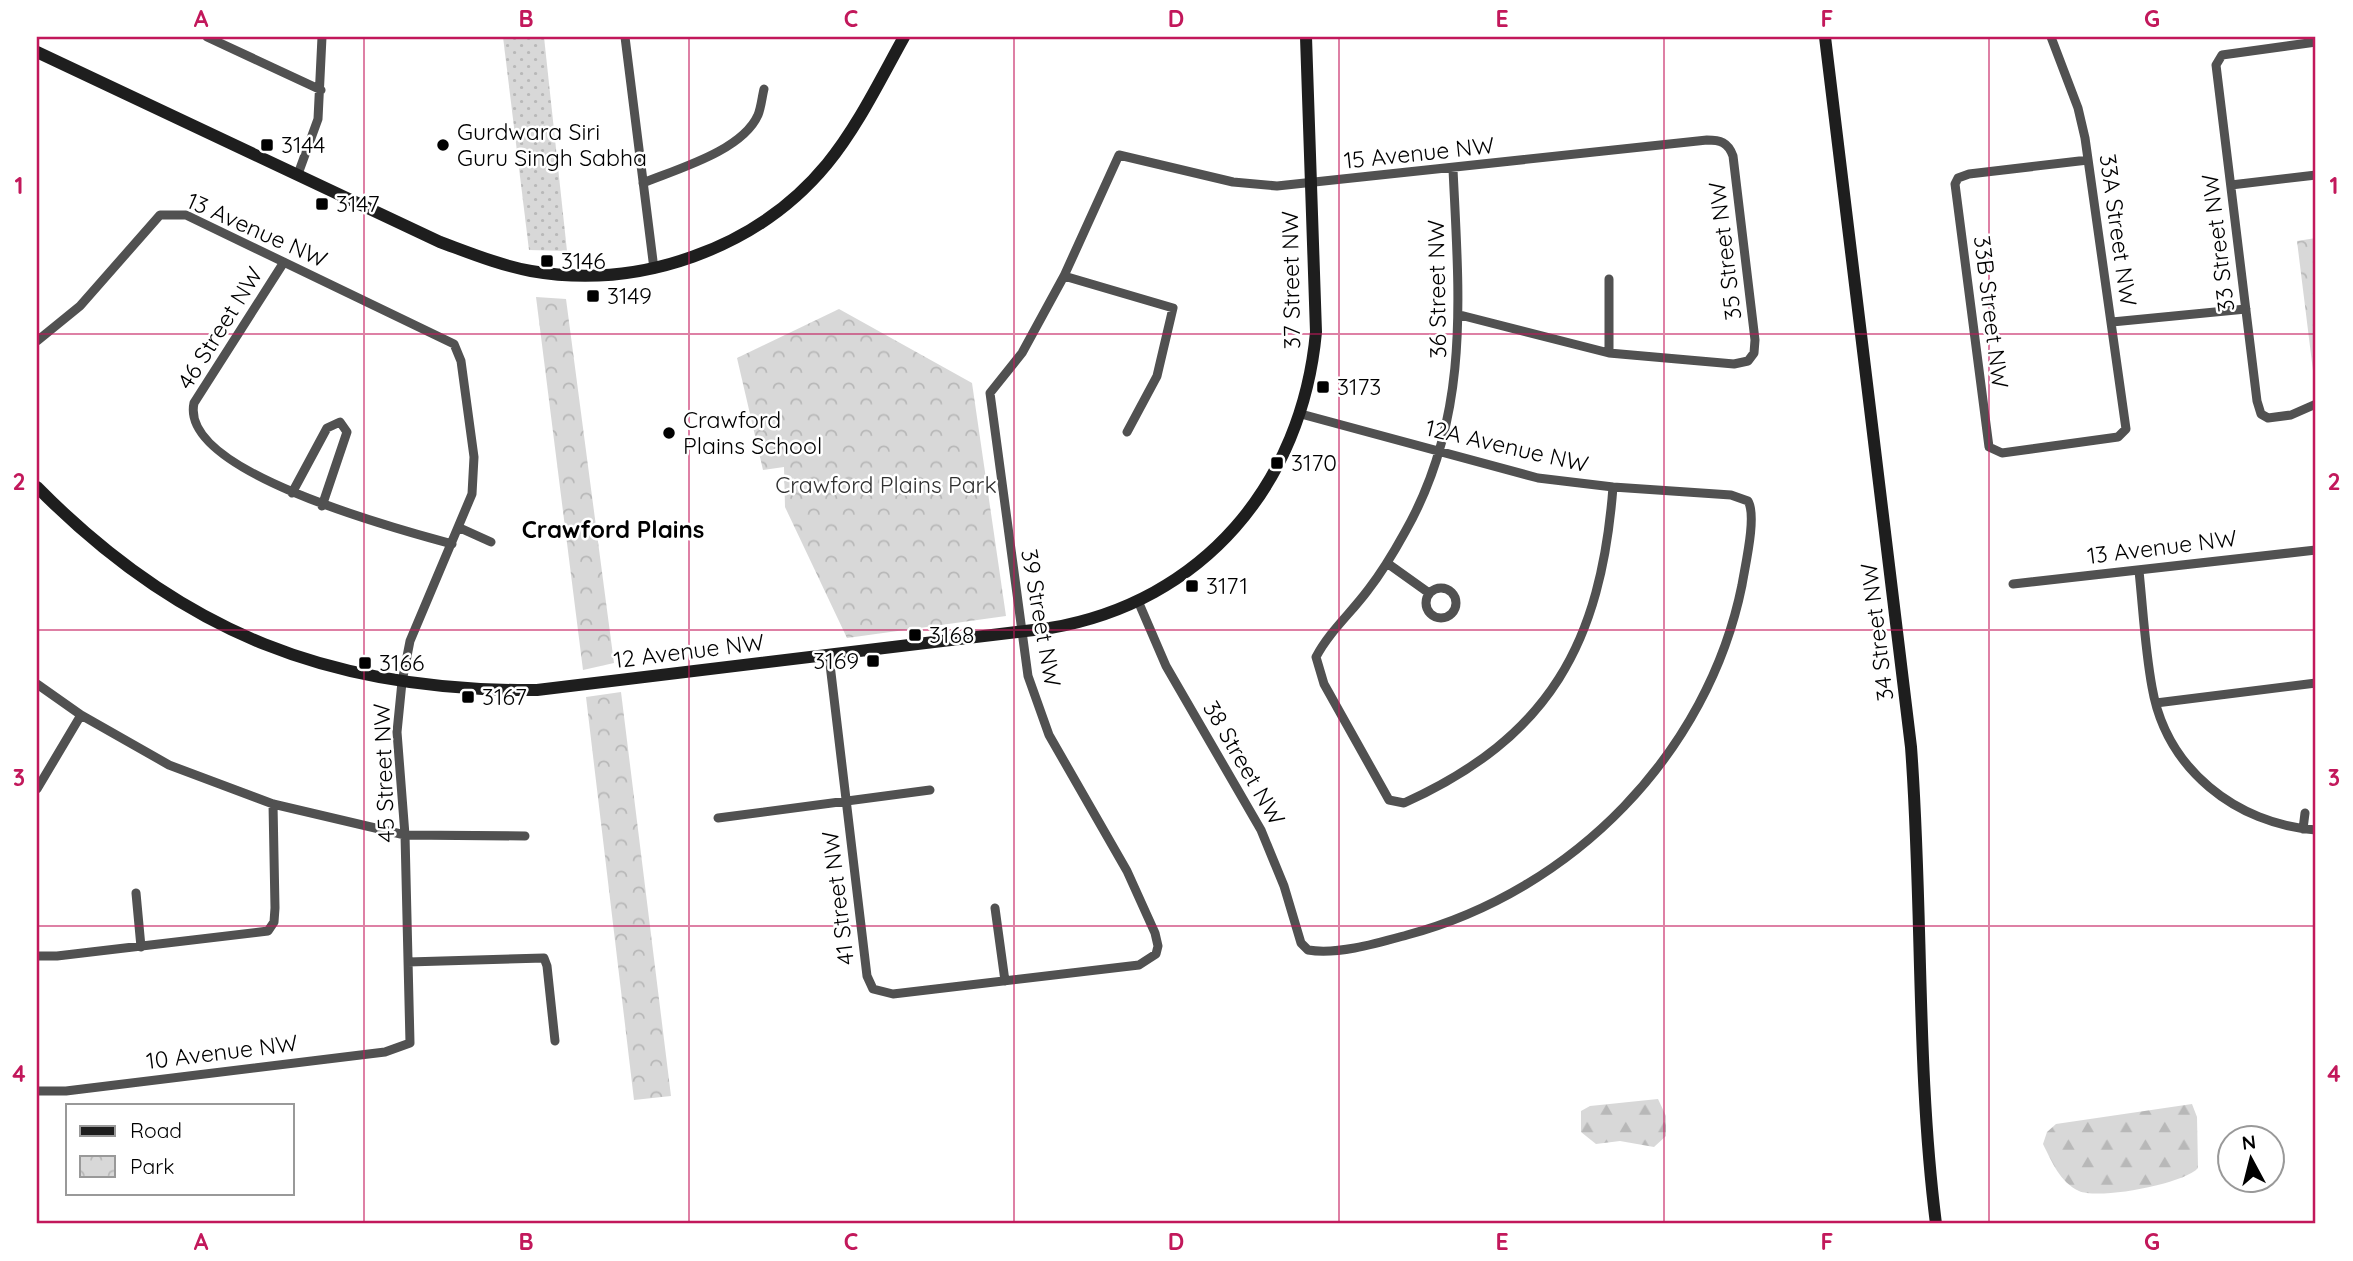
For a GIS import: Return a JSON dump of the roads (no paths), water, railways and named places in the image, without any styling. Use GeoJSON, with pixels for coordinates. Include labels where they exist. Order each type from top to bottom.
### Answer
{"type":"FeatureCollection","features":[{"type":"Feature","properties":{"kind":"street"},"geometry":{"type":"LineString","coordinates":[[207,37],[321,90]]}},
{"type":"Feature","properties":{"kind":"street"},"geometry":{"type":"LineString","coordinates":[[298,174],[313,138],[321,90],[322,37]]}},
{"type":"Feature","properties":{"kind":"street"},"geometry":{"type":"LineString","coordinates":[[625,37],[654,269]]}},
{"type":"Feature","properties":{"kind":"street"},"geometry":{"type":"LineString","coordinates":[[37,52],[440,242],[502,264],[580,276],[654,269],[693,257],[732,240],[768,218],[807,186],[843,142],[904,37]]}},
{"type":"Feature","properties":{"kind":"street","name":"37 Street NW"},"geometry":{"type":"LineString","coordinates":[[1252,508],[1275,473],[1301,414],[1316,332],[1306,37]]}},
{"type":"Feature","properties":{"kind":"street","name":"34 Street NW"},"geometry":{"type":"LineString","coordinates":[[1825,37],[1911,747],[1919,845],[1922,1080],[1936,1224]]}},
{"type":"Feature","properties":{"kind":"street","name":"33A Street NW"},"geometry":{"type":"LineString","coordinates":[[2052,37],[2078,108],[2088,160],[2112,322],[2126,429],[2124,434]]}},
{"type":"Feature","properties":{"kind":"street","name":"33 Street NW"},"geometry":{"type":"LineString","coordinates":[[2316,42],[2222,55],[2217,59],[2257,401],[2261,414],[2267,418],[2291,415],[2316,404]]}},
{"type":"Feature","properties":{"kind":"street"},"geometry":{"type":"LineString","coordinates":[[643,183],[721,151],[750,126],[758,115],[764,89]]}},
{"type":"Feature","properties":{"kind":"street","name":"15 Avenue NW"},"geometry":{"type":"LineString","coordinates":[[1119,155],[1247,184],[1311,184],[1707,140],[1725,143]]}},
{"type":"Feature","properties":{"kind":"street","name":"35 Street NW"},"geometry":{"type":"LineString","coordinates":[[1609,353],[1739,364],[1752,357],[1755,340],[1733,156],[1725,143]]}},
{"type":"Feature","properties":{"kind":"street","name":"39 Street NW"},"geometry":{"type":"LineString","coordinates":[[1005,981],[1139,965],[1154,958],[1158,942],[1141,900],[1041,714],[1028,676],[990,393],[1022,353],[1064,276],[1119,155]]}},
{"type":"Feature","properties":{"kind":"street","name":"33B Street NW"},"geometry":{"type":"LineString","coordinates":[[2088,160],[1958,177],[1955,184],[1958,212],[1989,447],[2002,453],[2118,438],[2124,434]]}},
{"type":"Feature","properties":{"kind":"street","name":"36 Street NW"},"geometry":{"type":"LineString","coordinates":[[1453,169],[1460,315],[1456,376],[1439,452],[1424,495],[1387,563],[1316,657],[1324,684],[1383,793],[1395,804],[1422,795],[1481,761],[1527,721],[1555,685],[1578,644],[1597,599],[1607,548],[1613,487]]}},
{"type":"Feature","properties":{"kind":"street"},"geometry":{"type":"LineString","coordinates":[[2231,185],[2316,174]]}},
{"type":"Feature","properties":{"kind":"street","name":"13 Avenue NW"},"geometry":{"type":"LineString","coordinates":[[37,341],[99,286],[160,215],[186,215],[435,332],[457,349]]}},
{"type":"Feature","properties":{"kind":"street","name":"46 Street NW"},"geometry":{"type":"LineString","coordinates":[[284,262],[194,403],[191,416],[201,434],[250,469],[292,493]]}},
{"type":"Feature","properties":{"kind":"street"},"geometry":{"type":"LineString","coordinates":[[1064,276],[1173,308],[1157,376],[1127,432]]}},
{"type":"Feature","properties":{"kind":"street"},"geometry":{"type":"LineString","coordinates":[[1460,315],[1609,353],[1609,279]]}},
{"type":"Feature","properties":{"kind":"street"},"geometry":{"type":"LineString","coordinates":[[2112,322],[2246,309]]}},
{"type":"Feature","properties":{"kind":"street","name":"45 Street NW"},"geometry":{"type":"LineString","coordinates":[[410,1043],[405,835],[397,732],[402,682],[410,641],[460,528],[472,494],[474,473],[461,361],[457,349]]}},
{"type":"Feature","properties":{"kind":"street","name":"12A Avenue NW"},"geometry":{"type":"LineString","coordinates":[[1301,414],[1538,478],[1613,487],[1731,495],[1748,501],[1752,510],[1745,566],[1722,652],[1681,734],[1633,798],[1571,855],[1521,888],[1477,911],[1387,940],[1317,951],[1305,948]]}},
{"type":"Feature","properties":{"kind":"street"},"geometry":{"type":"LineString","coordinates":[[322,506],[347,432],[340,422],[327,428],[292,493],[322,506],[452,544]]}},
{"type":"Feature","properties":{"kind":"street","name":"12 Avenue NW"},"geometry":{"type":"LineString","coordinates":[[37,487],[91,541],[118,562],[176,602],[252,640],[333,667],[402,682],[450,688],[537,690],[1071,624],[1138,601],[1195,565],[1252,508]]}},
{"type":"Feature","properties":{"kind":"street"},"geometry":{"type":"LineString","coordinates":[[460,528],[491,542]]}},
{"type":"Feature","properties":{"kind":"street","name":"13 Avenue NW"},"geometry":{"type":"LineString","coordinates":[[2013,584],[2316,550]]}},
{"type":"Feature","properties":{"kind":"street"},"geometry":{"type":"LineString","coordinates":[[1387,563],[1429,593]]}},
{"type":"Feature","properties":{"kind":"street"},"geometry":{"type":"LineString","coordinates":[[2139,570],[2156,703],[2168,734],[2202,782],[2230,804],[2269,823],[2316,830]]}},
{"type":"Feature","properties":{"kind":"street","name":"38 Street NW"},"geometry":{"type":"LineString","coordinates":[[1138,601],[1166,666],[1261,830],[1305,948]]}},
{"type":"Feature","properties":{"kind":"street","name":"41 Street NW"},"geometry":{"type":"LineString","coordinates":[[829,656],[867,976],[873,989],[893,994],[1005,981]]}},
{"type":"Feature","properties":{"kind":"street"},"geometry":{"type":"LineString","coordinates":[[2156,703],[2316,683]]}},
{"type":"Feature","properties":{"kind":"street"},"geometry":{"type":"LineString","coordinates":[[37,684],[81,715],[187,774],[272,804],[405,835],[525,835]]}},
{"type":"Feature","properties":{"kind":"street"},"geometry":{"type":"LineString","coordinates":[[37,789],[81,715]]}},
{"type":"Feature","properties":{"kind":"street","name":"41 Street NW"},"geometry":{"type":"LineString","coordinates":[[718,818],[930,790]]}},
{"type":"Feature","properties":{"kind":"street"},"geometry":{"type":"LineString","coordinates":[[37,956],[141,947],[268,931],[274,922],[275,908],[272,804]]}},
{"type":"Feature","properties":{"kind":"street"},"geometry":{"type":"LineString","coordinates":[[2304,829],[2305,813]]}},
{"type":"Feature","properties":{"kind":"street"},"geometry":{"type":"LineString","coordinates":[[136,893],[141,947]]}},
{"type":"Feature","properties":{"kind":"street"},"geometry":{"type":"LineString","coordinates":[[995,908],[1005,981]]}},
{"type":"Feature","properties":{"kind":"street"},"geometry":{"type":"LineString","coordinates":[[408,962],[544,958],[555,1041]]}},
{"type":"Feature","properties":{"kind":"street","name":"10 Avenue NW"},"geometry":{"type":"LineString","coordinates":[[37,1091],[66,1091],[385,1052],[410,1043]]}},
{"type":"Feature","properties":{"kind":"place","name":"3144"},"geometry":{"type":"Point","coordinates":[267,145]}},
{"type":"Feature","properties":{"kind":"place","name":"Gurdwara Siri Guru Singh Sabha"},"geometry":{"type":"Point","coordinates":[443,145]}},
{"type":"Feature","properties":{"kind":"place","name":"3147"},"geometry":{"type":"Point","coordinates":[322,204]}},
{"type":"Feature","properties":{"kind":"place","name":"3146"},"geometry":{"type":"Point","coordinates":[547,261]}},
{"type":"Feature","properties":{"kind":"place","name":"3149"},"geometry":{"type":"Point","coordinates":[593,296]}},
{"type":"Feature","properties":{"kind":"place","name":"3173"},"geometry":{"type":"Point","coordinates":[1323,387]}},
{"type":"Feature","properties":{"kind":"place","name":"Crawford Plains School"},"geometry":{"type":"Point","coordinates":[669,433]}},
{"type":"Feature","properties":{"kind":"place","name":"3170"},"geometry":{"type":"Point","coordinates":[1277,463]}},
{"type":"Feature","properties":{"kind":"place","name":"3171"},"geometry":{"type":"Point","coordinates":[1192,586]}},
{"type":"Feature","properties":{"kind":"place","name":"3168"},"geometry":{"type":"Point","coordinates":[915,635]}},
{"type":"Feature","properties":{"kind":"place","name":"3169"},"geometry":{"type":"Point","coordinates":[873,661]}},
{"type":"Feature","properties":{"kind":"place","name":"3166"},"geometry":{"type":"Point","coordinates":[365,663]}},
{"type":"Feature","properties":{"kind":"place","name":"3167"},"geometry":{"type":"Point","coordinates":[468,697]}},
{"type":"Feature","properties":{"kind":"district","name":"Crawford Plains"},"geometry":{"type":"Point","coordinates":[613,530]}},
{"type":"Feature","properties":{"kind":"park label","name":"Crawford Plains Park"},"geometry":{"type":"Point","coordinates":[886,485]}}]}
